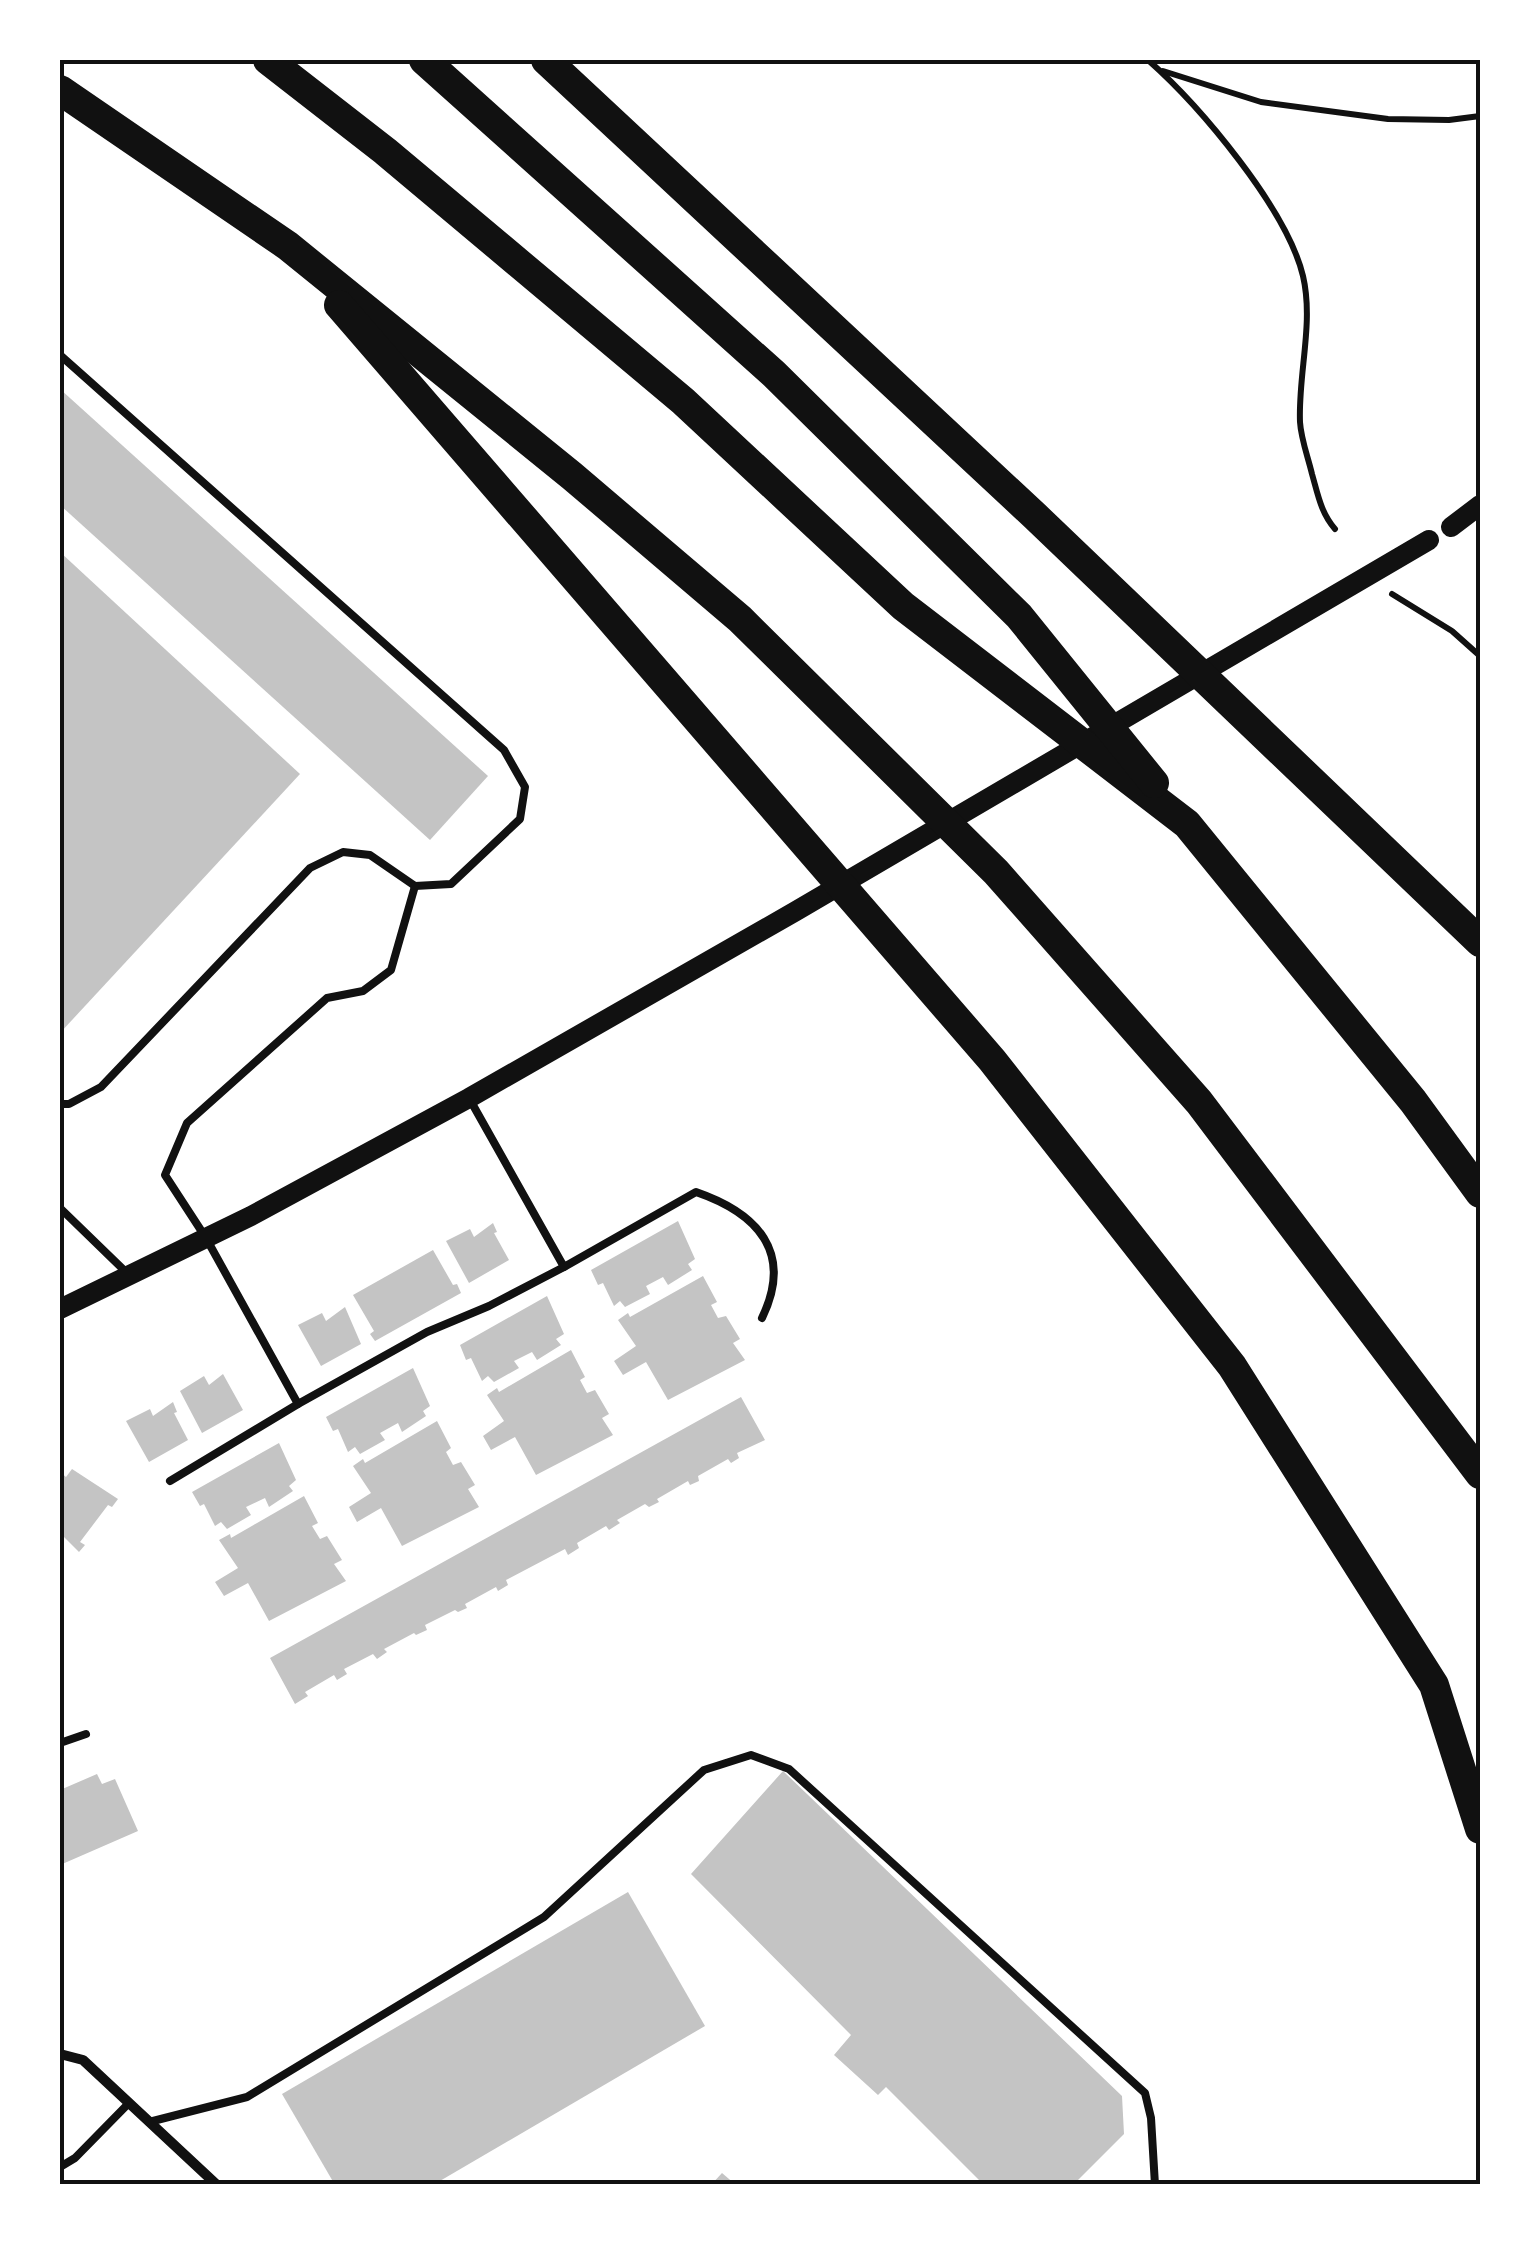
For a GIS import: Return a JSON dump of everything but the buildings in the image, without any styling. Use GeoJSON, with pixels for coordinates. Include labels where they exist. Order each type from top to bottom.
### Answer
{"type":"FeatureCollection","features":[{"type":"Feature","properties":{"kind":"highway"},"geometry":{"type":"LineString","coordinates":[[268,60],[385,151],[683,401],[903,606],[1188,824]]}},
{"type":"Feature","properties":{"kind":"highway"},"geometry":{"type":"LineString","coordinates":[[424,60],[774,374],[1018,616],[1413,1100],[1480,1194]]}},
{"type":"Feature","properties":{"kind":"highway"},"geometry":{"type":"LineString","coordinates":[[546,60],[1034,516],[1480,942]]}},
{"type":"Feature","properties":{"kind":"highway"},"geometry":{"type":"LineString","coordinates":[[60,90],[288,246],[572,476],[740,619],[996,872],[1198,1102],[1480,1474]]}},
{"type":"Feature","properties":{"kind":"highway"},"geometry":{"type":"LineString","coordinates":[[288,246],[992,1060],[1232,1366],[1434,1685],[1480,1829]]}},
{"type":"Feature","properties":{"kind":"main road"},"geometry":{"type":"LineString","coordinates":[[60,1309],[206,1238],[468,1098],[796,912],[1428,540]]}},
{"type":"Feature","properties":{"kind":"street"},"geometry":{"type":"LineString","coordinates":[[60,2054],[82,2060],[217,2185]]}},
{"type":"Feature","properties":{"kind":"lane"},"geometry":{"type":"LineString","coordinates":[[60,354],[504,750],[526,787],[520,819],[451,884],[415,886],[370,855],[343,852],[310,868],[101,1087],[69,1104],[60,1104]]}},
{"type":"Feature","properties":{"kind":"lane"},"geometry":{"type":"LineString","coordinates":[[298,1404],[206,1238],[166,1175],[186,1123],[328,998],[362,991],[391,970],[415,886]]}},
{"type":"Feature","properties":{"kind":"lane"},"geometry":{"type":"LineString","coordinates":[[468,1098],[564,1267]]}},
{"type":"Feature","properties":{"kind":"lane"},"geometry":{"type":"LineString","coordinates":[[170,1481],[427,1332],[489,1306],[564,1267],[696,1192],[728,1203],[756,1224],[773,1254],[771,1299],[762,1318]]}},
{"type":"Feature","properties":{"kind":"lane"},"geometry":{"type":"LineString","coordinates":[[60,1208],[130,1275]]}},
{"type":"Feature","properties":{"kind":"lane"},"geometry":{"type":"LineString","coordinates":[[60,1743],[86,1734]]}},
{"type":"Feature","properties":{"kind":"lane"},"geometry":{"type":"LineString","coordinates":[[149,2122],[247,2096],[544,1917],[704,1770],[751,1755],[789,1769],[1145,2093],[1151,2118],[1155,2185]]}},
{"type":"Feature","properties":{"kind":"lane"},"geometry":{"type":"LineString","coordinates":[[60,2167],[75,2158],[128,2103]]}},
{"type":"Feature","properties":{"kind":"path"},"geometry":{"type":"LineString","coordinates":[[1148,60],[1197,107],[1231,150],[1294,248],[1304,280],[1306,316],[1300,426],[1323,515],[1336,530]]}},
{"type":"Feature","properties":{"kind":"path"},"geometry":{"type":"LineString","coordinates":[[1158,69],[1261,102],[1388,119],[1480,116]]}},
{"type":"Feature","properties":{"kind":"path"},"geometry":{"type":"LineString","coordinates":[[1384,586],[1452,631],[1480,656]]}}]}
